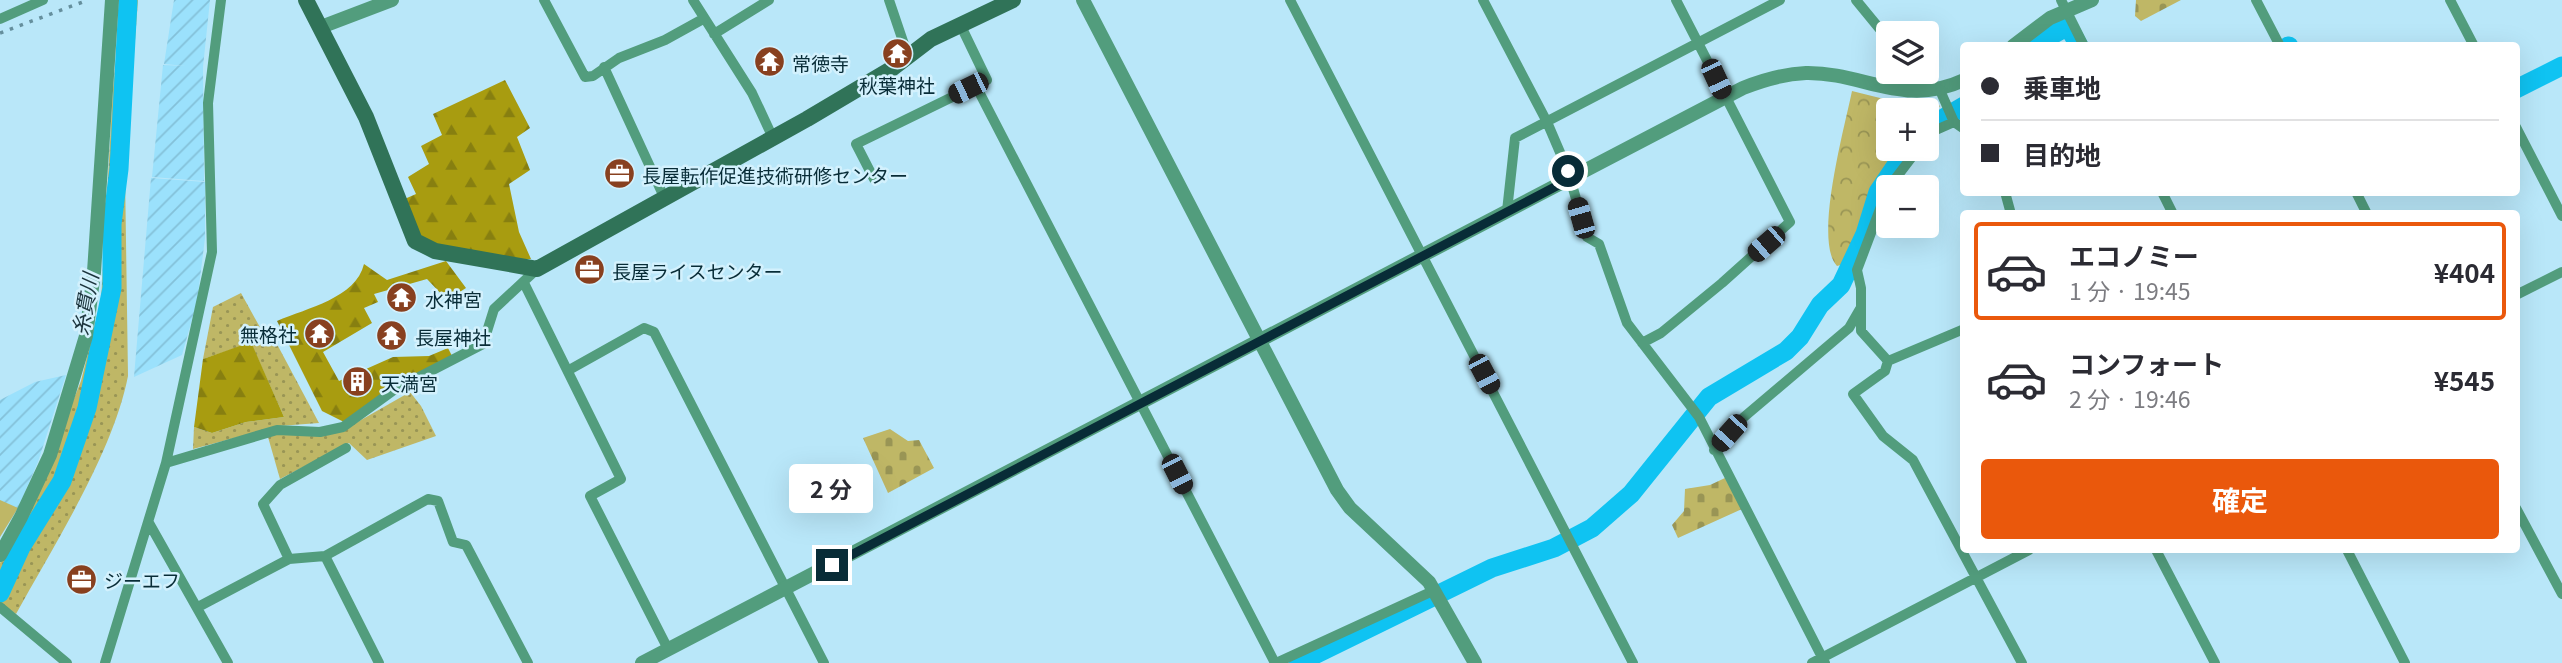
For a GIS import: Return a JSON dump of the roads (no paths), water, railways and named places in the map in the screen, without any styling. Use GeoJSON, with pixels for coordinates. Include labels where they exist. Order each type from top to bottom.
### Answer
{"type":"FeatureCollection","features":[{"type":"Feature","properties":{"kind":"main road"},"geometry":{"type":"LineString","coordinates":[[306,0],[366,117],[415,241],[435,251],[537,269],[773,138],[893,68],[960,24],[1013,0]]}},
{"type":"Feature","properties":{"kind":"street"},"geometry":{"type":"LineString","coordinates":[[0,19],[43,0]]}},
{"type":"Feature","properties":{"kind":"street"},"geometry":{"type":"LineString","coordinates":[[0,555],[22,517],[50,455],[86,336],[94,272],[112,0]]}},
{"type":"Feature","properties":{"kind":"street"},"geometry":{"type":"LineString","coordinates":[[105,663],[166,463],[212,252],[208,103],[221,0]]}},
{"type":"Feature","properties":{"kind":"street"},"geometry":{"type":"LineString","coordinates":[[321,27],[392,0]]}},
{"type":"Feature","properties":{"kind":"street"},"geometry":{"type":"LineString","coordinates":[[544,0],[585,76],[593,76],[604,67],[703,19]]}},
{"type":"Feature","properties":{"kind":"street"},"geometry":{"type":"LineString","coordinates":[[693,0],[752,93],[773,138]]}},
{"type":"Feature","properties":{"kind":"street"},"geometry":{"type":"LineString","coordinates":[[714,34],[769,0]]}},
{"type":"Feature","properties":{"kind":"street"},"geometry":{"type":"LineString","coordinates":[[889,0],[908,56]]}},
{"type":"Feature","properties":{"kind":"street"},"geometry":{"type":"LineString","coordinates":[[1083,0],[1336,490],[1435,590],[1475,663]]}},
{"type":"Feature","properties":{"kind":"street"},"geometry":{"type":"LineString","coordinates":[[1290,0],[1633,663]]}},
{"type":"Feature","properties":{"kind":"street"},"geometry":{"type":"LineString","coordinates":[[1483,0],[1547,122],[1570,179],[1587,237],[1599,244],[1627,323],[1695,413],[1824,660]]}},
{"type":"Feature","properties":{"kind":"street"},"geometry":{"type":"LineString","coordinates":[[1642,343],[1661,333],[1722,284],[1790,222],[1676,0]]}},
{"type":"Feature","properties":{"kind":"street"},"geometry":{"type":"LineString","coordinates":[[1507,211],[1515,138],[1780,0]]}},
{"type":"Feature","properties":{"kind":"street"},"geometry":{"type":"LineString","coordinates":[[1856,0],[1876,24]]}},
{"type":"Feature","properties":{"kind":"street"},"geometry":{"type":"LineString","coordinates":[[2018,42],[2063,5],[2092,0]]}},
{"type":"Feature","properties":{"kind":"street"},"geometry":{"type":"LineString","coordinates":[[2256,0],[2278,42]]}},
{"type":"Feature","properties":{"kind":"street"},"geometry":{"type":"LineString","coordinates":[[2450,0],[2472,42]]}},
{"type":"Feature","properties":{"kind":"street"},"geometry":{"type":"LineString","coordinates":[[2063,5],[2082,42]]}},
{"type":"Feature","properties":{"kind":"street"},"geometry":{"type":"LineString","coordinates":[[874,179],[856,144],[987,80],[960,24]]}},
{"type":"Feature","properties":{"kind":"street"},"geometry":{"type":"LineString","coordinates":[[604,67],[664,197]]}},
{"type":"Feature","properties":{"kind":"street"},"geometry":{"type":"LineString","coordinates":[[642,663],[1724,98],[1765,80],[1807,73],[1894,90],[1934,89],[1960,81]]}},
{"type":"Feature","properties":{"kind":"street"},"geometry":{"type":"LineString","coordinates":[[1928,84],[1959,125],[1939,129]]}},
{"type":"Feature","properties":{"kind":"street"},"geometry":{"type":"LineString","coordinates":[[976,86],[1275,663],[1435,590]]}},
{"type":"Feature","properties":{"kind":"street"},"geometry":{"type":"LineString","coordinates":[[2520,135],[2562,216]]}},
{"type":"Feature","properties":{"kind":"street"},"geometry":{"type":"LineString","coordinates":[[1898,175],[1909,161]]}},
{"type":"Feature","properties":{"kind":"street"},"geometry":{"type":"LineString","coordinates":[[1876,220],[1857,270],[1861,288],[1861,331],[1888,361]]}},
{"type":"Feature","properties":{"kind":"street"},"geometry":{"type":"LineString","coordinates":[[166,463],[277,430],[320,432],[343,427],[394,390],[483,344],[494,309],[537,269]]}},
{"type":"Feature","properties":{"kind":"street"},"geometry":{"type":"LineString","coordinates":[[2520,293],[2562,272]]}},
{"type":"Feature","properties":{"kind":"street"},"geometry":{"type":"LineString","coordinates":[[524,283],[621,479],[590,496],[668,649]]}},
{"type":"Feature","properties":{"kind":"street"},"geometry":{"type":"LineString","coordinates":[[1714,450],[1744,417],[1849,328],[1860,309]]}},
{"type":"Feature","properties":{"kind":"street"},"geometry":{"type":"LineString","coordinates":[[569,370],[644,328],[654,332],[824,663]]}},
{"type":"Feature","properties":{"kind":"street"},"geometry":{"type":"LineString","coordinates":[[1888,361],[1960,331]]}},
{"type":"Feature","properties":{"kind":"street"},"geometry":{"type":"LineString","coordinates":[[1888,361],[1885,371],[1853,394],[1882,436],[1913,460],[1960,546]]}},
{"type":"Feature","properties":{"kind":"street"},"geometry":{"type":"LineString","coordinates":[[289,559],[264,504],[280,485],[346,448]]}},
{"type":"Feature","properties":{"kind":"street"},"geometry":{"type":"LineString","coordinates":[[198,607],[289,559],[325,556],[428,499],[438,501],[453,542],[466,545],[528,663]]}},
{"type":"Feature","properties":{"kind":"street"},"geometry":{"type":"LineString","coordinates":[[2520,515],[2562,594]]}},
{"type":"Feature","properties":{"kind":"street"},"geometry":{"type":"LineString","coordinates":[[149,523],[228,663]]}},
{"type":"Feature","properties":{"kind":"street"},"geometry":{"type":"LineString","coordinates":[[1964,553],[2022,663]]}},
{"type":"Feature","properties":{"kind":"street"},"geometry":{"type":"LineString","coordinates":[[1812,663],[1824,660],[2023,553]]}},
{"type":"Feature","properties":{"kind":"street"},"geometry":{"type":"LineString","coordinates":[[2158,553],[2215,663]]}},
{"type":"Feature","properties":{"kind":"street"},"geometry":{"type":"LineString","coordinates":[[2349,553],[2405,663]]}},
{"type":"Feature","properties":{"kind":"street"},"geometry":{"type":"LineString","coordinates":[[325,556],[379,663]]}},
{"type":"Feature","properties":{"kind":"street"},"geometry":{"type":"LineString","coordinates":[[0,607],[67,663]]}},
{"type":"Feature","properties":{"kind":"waterway","name":"糸貫川"},"geometry":{"type":"LineString","coordinates":[[0,593],[21,547],[62,481],[87,408],[112,288],[112,224],[119,169],[128,2]]}},
{"type":"Feature","properties":{"kind":"waterway"},"geometry":{"type":"LineString","coordinates":[[2040,42],[2068,26],[2077,42]]}},
{"type":"Feature","properties":{"kind":"waterway"},"geometry":{"type":"LineString","coordinates":[[2520,87],[2562,66]]}},
{"type":"Feature","properties":{"kind":"waterway"},"geometry":{"type":"LineString","coordinates":[[1939,121],[1960,108]]}},
{"type":"Feature","properties":{"kind":"waterway"},"geometry":{"type":"LineString","coordinates":[[1298,663],[1492,568],[1554,548],[1592,528],[1631,494],[1709,397],[1786,351],[1800,337],[1820,305],[1841,285],[1865,234],[1878,192],[1899,161]]}},
{"type":"Feature","properties":{"kind":"railway"},"geometry":{"type":"LineString","coordinates":[[0,33],[88,0]]}},
{"type":"Feature","properties":{"kind":"place","name":"秋葉神社"},"geometry":{"type":"Point","coordinates":[897,53]}},
{"type":"Feature","properties":{"kind":"place","name":"常徳寺"},"geometry":{"type":"Point","coordinates":[769,62]}},
{"type":"Feature","properties":{"kind":"place","name":"長屋転作促進技術研修センター"},"geometry":{"type":"Point","coordinates":[619,174]}},
{"type":"Feature","properties":{"kind":"place","name":"長屋ライスセンター"},"geometry":{"type":"Point","coordinates":[589,270]}},
{"type":"Feature","properties":{"kind":"place","name":"水神宮"},"geometry":{"type":"Point","coordinates":[402,298]}},
{"type":"Feature","properties":{"kind":"place","name":"無格社"},"geometry":{"type":"Point","coordinates":[320,333]}},
{"type":"Feature","properties":{"kind":"place","name":"長屋神社"},"geometry":{"type":"Point","coordinates":[392,336]}},
{"type":"Feature","properties":{"kind":"place","name":"天満宮"},"geometry":{"type":"Point","coordinates":[358,382]}},
{"type":"Feature","properties":{"kind":"place","name":"ジーエフ"},"geometry":{"type":"Point","coordinates":[81,579]}}]}
